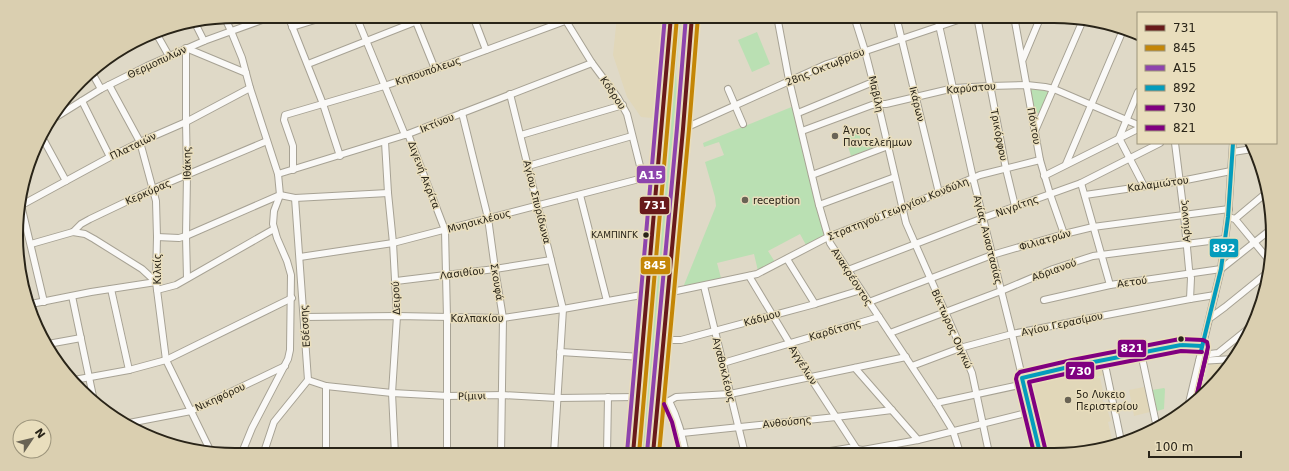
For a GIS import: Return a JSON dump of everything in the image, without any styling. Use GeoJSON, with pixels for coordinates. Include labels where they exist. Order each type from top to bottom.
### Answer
{"type":"FeatureCollection","features":[{"type":"Feature","properties":{"kind":"highway"},"geometry":{"type":"LineString","coordinates":[[634,448],[671,23]]}},
{"type":"Feature","properties":{"kind":"highway"},"geometry":{"type":"LineString","coordinates":[[654,448],[692,23]]}},
{"type":"Feature","properties":{"kind":"street","name":"Εδέσσης"},"geometry":{"type":"LineString","coordinates":[[227,23],[246,72],[278,174],[280,195],[274,211],[274,229],[290,268],[292,298],[290,350],[288,359],[252,428],[244,448]]}},
{"type":"Feature","properties":{"kind":"street","name":"Θερμοπυλών"},"geometry":{"type":"LineString","coordinates":[[61,114],[101,89],[169,56],[186,48],[253,23]]}},
{"type":"Feature","properties":{"kind":"street"},"geometry":{"type":"LineString","coordinates":[[291,23],[323,104],[340,156]]}},
{"type":"Feature","properties":{"kind":"street"},"geometry":{"type":"LineString","coordinates":[[292,27],[305,23]]}},
{"type":"Feature","properties":{"kind":"street","name":"Διγενή Ακρίτα"},"geometry":{"type":"LineString","coordinates":[[359,23],[384,86],[407,135],[445,230],[448,396],[447,448]]}},
{"type":"Feature","properties":{"kind":"street"},"geometry":{"type":"LineString","coordinates":[[308,64],[413,23]]}},
{"type":"Feature","properties":{"kind":"street"},"geometry":{"type":"LineString","coordinates":[[415,23],[435,69]]}},
{"type":"Feature","properties":{"kind":"street"},"geometry":{"type":"LineString","coordinates":[[476,23],[486,50]]}},
{"type":"Feature","properties":{"kind":"street","name":"Κηπουπόλεως"},"geometry":{"type":"LineString","coordinates":[[292,170],[293,146],[284,120],[285,114],[384,86],[435,69],[552,23]]}},
{"type":"Feature","properties":{"kind":"street","name":"Κόδρου"},"geometry":{"type":"LineString","coordinates":[[567,23],[592,62],[623,105],[643,178]]}},
{"type":"Feature","properties":{"kind":"street","name":"Ανακρέοντος"},"geometry":{"type":"LineString","coordinates":[[778,23],[789,80],[819,206],[830,243],[936,402],[953,431],[958,448]]}},
{"type":"Feature","properties":{"kind":"street","name":"Μαβίλη"},"geometry":{"type":"LineString","coordinates":[[857,23],[873,82],[903,208]]}},
{"type":"Feature","properties":{"kind":"street","name":"Ικάρων"},"geometry":{"type":"LineString","coordinates":[[898,23],[939,193]]}},
{"type":"Feature","properties":{"kind":"street","name":"Αγίας Αναστασίας"},"geometry":{"type":"LineString","coordinates":[[938,23],[973,178],[1039,448]]}},
{"type":"Feature","properties":{"kind":"street","name":"28ης Οκτωβρίου"},"geometry":{"type":"LineString","coordinates":[[683,129],[827,64],[948,23]]}},
{"type":"Feature","properties":{"kind":"street","name":"Τρικόρφου"},"geometry":{"type":"LineString","coordinates":[[978,23],[1006,169],[1015,206]]}},
{"type":"Feature","properties":{"kind":"street","name":"Πόντου"},"geometry":{"type":"LineString","coordinates":[[1015,23],[1040,160],[1064,234]]}},
{"type":"Feature","properties":{"kind":"street"},"geometry":{"type":"LineString","coordinates":[[1022,59],[1038,23]]}},
{"type":"Feature","properties":{"kind":"street"},"geometry":{"type":"LineString","coordinates":[[1035,131],[1081,25]]}},
{"type":"Feature","properties":{"kind":"street"},"geometry":{"type":"LineString","coordinates":[[197,27],[204,41]]}},
{"type":"Feature","properties":{"kind":"street"},"geometry":{"type":"LineString","coordinates":[[1066,164],[1121,34]]}},
{"type":"Feature","properties":{"kind":"street"},"geometry":{"type":"LineString","coordinates":[[158,37],[169,56]]}},
{"type":"Feature","properties":{"kind":"street"},"geometry":{"type":"LineString","coordinates":[[186,48],[246,72]]}},
{"type":"Feature","properties":{"kind":"street","name":"Ιθάκης"},"geometry":{"type":"LineString","coordinates":[[186,48],[187,278]]}},
{"type":"Feature","properties":{"kind":"street","name":"Ικτίνου"},"geometry":{"type":"LineString","coordinates":[[278,174],[407,135],[592,62]]}},
{"type":"Feature","properties":{"kind":"street"},"geometry":{"type":"LineString","coordinates":[[94,77],[101,89]]}},
{"type":"Feature","properties":{"kind":"street"},"geometry":{"type":"LineString","coordinates":[[798,113],[873,82]]}},
{"type":"Feature","properties":{"kind":"street","name":"Κιλκίς"},"geometry":{"type":"LineString","coordinates":[[109,85],[140,142],[156,201],[156,282],[166,360],[208,446]]}},
{"type":"Feature","properties":{"kind":"street","name":"Καρύστου"},"geometry":{"type":"LineString","coordinates":[[802,131],[872,105],[886,104],[954,88],[1027,85],[1054,89],[1137,125]]}},
{"type":"Feature","properties":{"kind":"street","name":"Πλαταιών"},"geometry":{"type":"LineString","coordinates":[[26,203],[140,142],[186,122],[250,88]]}},
{"type":"Feature","properties":{"kind":"street"},"geometry":{"type":"LineString","coordinates":[[728,89],[743,124]]}},
{"type":"Feature","properties":{"kind":"street","name":"Αγίου Σπυρίδωνα"},"geometry":{"type":"LineString","coordinates":[[510,94],[563,309],[554,448]]}},
{"type":"Feature","properties":{"kind":"street"},"geometry":{"type":"LineString","coordinates":[[1137,94],[1119,138],[1144,186]]}},
{"type":"Feature","properties":{"kind":"street"},"geometry":{"type":"LineString","coordinates":[[82,101],[110,158]]}},
{"type":"Feature","properties":{"kind":"street"},"geometry":{"type":"LineString","coordinates":[[521,135],[623,105]]}},
{"type":"Feature","properties":{"kind":"street","name":"Σκουφά"},"geometry":{"type":"LineString","coordinates":[[462,113],[488,218],[503,318],[501,448]]}},
{"type":"Feature","properties":{"kind":"street"},"geometry":{"type":"LineString","coordinates":[[1044,176],[1137,129]]}},
{"type":"Feature","properties":{"kind":"street"},"geometry":{"type":"LineString","coordinates":[[528,166],[632,136]]}},
{"type":"Feature","properties":{"kind":"street","name":"Κερκύρας"},"geometry":{"type":"LineString","coordinates":[[31,244],[73,232],[81,224],[90,219],[153,189],[187,176],[267,141]]}},
{"type":"Feature","properties":{"kind":"street"},"geometry":{"type":"LineString","coordinates":[[45,142],[66,181]]}},
{"type":"Feature","properties":{"kind":"street","name":"Δειρού"},"geometry":{"type":"LineString","coordinates":[[385,142],[396,281],[397,316],[392,393],[395,448]]}},
{"type":"Feature","properties":{"kind":"street","name":"Νιγρίτης"},"geometry":{"type":"LineString","coordinates":[[848,270],[1015,206],[1081,183],[1158,144]]}},
{"type":"Feature","properties":{"kind":"street","name":"Αρίωνος"},"geometry":{"type":"LineString","coordinates":[[1175,144],[1187,244],[1188,269],[1190,273],[1190,299]]}},
{"type":"Feature","properties":{"kind":"street"},"geometry":{"type":"LineString","coordinates":[[1191,396],[1210,318],[1221,269],[1225,239],[1231,218],[1229,209],[1234,144]]}},
{"type":"Feature","properties":{"kind":"street"},"geometry":{"type":"LineString","coordinates":[[812,175],[888,146]]}},
{"type":"Feature","properties":{"kind":"street"},"geometry":{"type":"LineString","coordinates":[[1233,152],[1248,150]]}},
{"type":"Feature","properties":{"kind":"street","name":"Στρατηγού Γεωργίου Κονδύλη"},"geometry":{"type":"LineString","coordinates":[[667,293],[757,274],[828,237],[903,208],[980,175],[1040,160]]}},
{"type":"Feature","properties":{"kind":"street","name":"Καλαμιώτου"},"geometry":{"type":"LineString","coordinates":[[1085,195],[1180,182],[1231,171]]}},
{"type":"Feature","properties":{"kind":"street"},"geometry":{"type":"LineString","coordinates":[[819,206],[895,177]]}},
{"type":"Feature","properties":{"kind":"street","name":"Μνησικλέους"},"geometry":{"type":"LineString","coordinates":[[300,256],[393,243],[643,178],[657,179]]}},
{"type":"Feature","properties":{"kind":"street"},"geometry":{"type":"LineString","coordinates":[[1081,183],[1110,285]]}},
{"type":"Feature","properties":{"kind":"street"},"geometry":{"type":"LineString","coordinates":[[157,238],[179,238],[186,236],[280,195],[295,198],[388,193]]}},
{"type":"Feature","properties":{"kind":"street"},"geometry":{"type":"LineString","coordinates":[[580,195],[607,301]]}},
{"type":"Feature","properties":{"kind":"street"},"geometry":{"type":"LineString","coordinates":[[1231,218],[1262,196]]}},
{"type":"Feature","properties":{"kind":"street","name":"Εδέσσης"},"geometry":{"type":"LineString","coordinates":[[295,198],[308,380]]}},
{"type":"Feature","properties":{"kind":"street","name":"Βίκτωρος Ουγκώ"},"geometry":{"type":"LineString","coordinates":[[903,208],[906,223],[914,244],[972,373],[988,448]]}},
{"type":"Feature","properties":{"kind":"street","name":"Φιλιατρών"},"geometry":{"type":"LineString","coordinates":[[869,302],[992,255],[1064,234],[1093,227],[1229,209]]}},
{"type":"Feature","properties":{"kind":"street"},"geometry":{"type":"LineString","coordinates":[[24,218],[44,302]]}},
{"type":"Feature","properties":{"kind":"street"},"geometry":{"type":"LineString","coordinates":[[1231,218],[1265,256]]}},
{"type":"Feature","properties":{"kind":"street"},"geometry":{"type":"LineString","coordinates":[[157,290],[176,285],[274,229]]}},
{"type":"Feature","properties":{"kind":"street"},"geometry":{"type":"LineString","coordinates":[[73,232],[85,234],[94,239],[142,270],[156,282]]}},
{"type":"Feature","properties":{"kind":"street"},"geometry":{"type":"LineString","coordinates":[[1221,269],[1266,233]]}},
{"type":"Feature","properties":{"kind":"street","name":"Αδριανού"},"geometry":{"type":"LineString","coordinates":[[890,333],[1001,291],[1053,269],[1102,255],[1225,239]]}},
{"type":"Feature","properties":{"kind":"street"},"geometry":{"type":"LineString","coordinates":[[787,259],[815,304]]}},
{"type":"Feature","properties":{"kind":"street","name":"Λασιθίου"},"geometry":{"type":"LineString","coordinates":[[396,281],[446,276],[551,260]]}},
{"type":"Feature","properties":{"kind":"street","name":"Αετού"},"geometry":{"type":"LineString","coordinates":[[1044,300],[1110,285],[1221,269]]}},
{"type":"Feature","properties":{"kind":"street","name":"Αγγέλων"},"geometry":{"type":"LineString","coordinates":[[749,276],[810,377],[856,448]]}},
{"type":"Feature","properties":{"kind":"street"},"geometry":{"type":"LineString","coordinates":[[1210,318],[1262,278]]}},
{"type":"Feature","properties":{"kind":"street"},"geometry":{"type":"LineString","coordinates":[[34,304],[156,282]]}},
{"type":"Feature","properties":{"kind":"street","name":"Αγαθοκλέους"},"geometry":{"type":"LineString","coordinates":[[704,286],[744,448]]}},
{"type":"Feature","properties":{"kind":"street"},"geometry":{"type":"LineString","coordinates":[[110,289],[129,370]]}},
{"type":"Feature","properties":{"kind":"street","name":"Κάδμου"},"geometry":{"type":"LineString","coordinates":[[663,340],[681,340],[715,332],[861,290]]}},
{"type":"Feature","properties":{"kind":"street","name":"Καλπακίου"},"geometry":{"type":"LineString","coordinates":[[304,317],[397,316],[503,318],[647,294]]}},
{"type":"Feature","properties":{"kind":"street","name":"Αγίου Γερασίμου"},"geometry":{"type":"LineString","coordinates":[[912,366],[960,348],[1012,334],[1215,295]]}},
{"type":"Feature","properties":{"kind":"street"},"geometry":{"type":"LineString","coordinates":[[72,296],[92,392]]}},
{"type":"Feature","properties":{"kind":"street"},"geometry":{"type":"LineString","coordinates":[[79,379],[129,370],[166,360],[292,298]]}},
{"type":"Feature","properties":{"kind":"street","name":"Καρδίτσης"},"geometry":{"type":"LineString","coordinates":[[723,363],[879,317]]}},
{"type":"Feature","properties":{"kind":"street"},"geometry":{"type":"LineString","coordinates":[[936,402],[976,394],[1104,360],[1181,345],[1202,349],[1210,354],[1218,353],[1242,334]]}},
{"type":"Feature","properties":{"kind":"street"},"geometry":{"type":"LineString","coordinates":[[52,343],[81,338]]}},
{"type":"Feature","properties":{"kind":"street"},"geometry":{"type":"LineString","coordinates":[[560,352],[642,357]]}},
{"type":"Feature","properties":{"kind":"street"},"geometry":{"type":"LineString","coordinates":[[1141,353],[1156,422]]}},
{"type":"Feature","properties":{"kind":"street"},"geometry":{"type":"LineString","coordinates":[[658,400],[669,401],[676,397],[730,394],[906,357]]}},
{"type":"Feature","properties":{"kind":"street"},"geometry":{"type":"LineString","coordinates":[[1104,360],[1120,437]]}},
{"type":"Feature","properties":{"kind":"street"},"geometry":{"type":"LineString","coordinates":[[1199,361],[1225,360]]}},
{"type":"Feature","properties":{"kind":"street","name":"Νικηφόρου"},"geometry":{"type":"LineString","coordinates":[[133,422],[191,410],[285,366]]}},
{"type":"Feature","properties":{"kind":"street"},"geometry":{"type":"LineString","coordinates":[[855,368],[918,440]]}},
{"type":"Feature","properties":{"kind":"street"},"geometry":{"type":"LineString","coordinates":[[265,448],[274,422],[308,380]]}},
{"type":"Feature","properties":{"kind":"street","name":"Ρίμινι"},"geometry":{"type":"LineString","coordinates":[[308,380],[326,386],[392,393],[448,396],[502,395],[557,398],[638,397]]}},
{"type":"Feature","properties":{"kind":"street"},"geometry":{"type":"LineString","coordinates":[[326,386],[326,448]]}},
{"type":"Feature","properties":{"kind":"street"},"geometry":{"type":"LineString","coordinates":[[608,398],[608,448]]}},
{"type":"Feature","properties":{"kind":"street"},"geometry":{"type":"LineString","coordinates":[[669,401],[676,414],[685,448]]}},
{"type":"Feature","properties":{"kind":"street","name":"Ανθούσης"},"geometry":{"type":"LineString","coordinates":[[682,433],[892,410]]}},
{"type":"Feature","properties":{"kind":"street"},"geometry":{"type":"LineString","coordinates":[[874,448],[918,440],[1030,412]]}},
{"type":"Feature","properties":{"kind":"shaded area"},"geometry":{"type":"Polygon","coordinates":[[[616,23],[663,23],[652,118],[641,117],[627,97],[613,55],[616,23]]]}},
{"type":"Feature","properties":{"kind":"shaded area","name":"5ο Λυκειο Περιστερίου"},"geometry":{"type":"Polygon","coordinates":[[[1100,363],[1103,375],[1097,377],[1100,378],[1103,391],[1101,392],[1105,409],[1107,409],[1111,421],[1108,422],[1112,440],[1067,448],[1045,448],[1028,381],[1100,363]]]}},
{"type":"Feature","properties":{"kind":"shaded area"},"geometry":{"type":"Polygon","coordinates":[[[1210,363],[1215,365],[1223,364],[1213,376],[1204,386],[1210,363]]]}},
{"type":"Feature","properties":{"kind":"shaded area"},"geometry":{"type":"Polygon","coordinates":[[[1144,387],[1150,412],[1134,416],[1129,390],[1144,387]]]}},
{"type":"Feature","properties":{"kind":"green space"},"geometry":{"type":"Polygon","coordinates":[[[678,23],[680,23],[676,72],[677,91],[646,448],[641,448],[678,23]]]}},
{"type":"Feature","properties":{"kind":"green space"},"geometry":{"type":"Polygon","coordinates":[[[757,32],[770,64],[752,72],[738,40],[757,32]]]}},
{"type":"Feature","properties":{"kind":"green space"},"geometry":{"type":"Polygon","coordinates":[[[1030,89],[1050,91],[1039,113],[1034,112],[1030,89]]]}},
{"type":"Feature","properties":{"kind":"green space"},"geometry":{"type":"Polygon","coordinates":[[[794,106],[826,234],[806,245],[800,234],[768,251],[775,262],[758,271],[754,254],[717,263],[721,278],[685,287],[684,285],[716,206],[715,197],[705,162],[724,155],[719,142],[704,147],[703,143],[794,106]]]}},
{"type":"Feature","properties":{"kind":"green space"},"geometry":{"type":"Polygon","coordinates":[[[859,133],[863,147],[871,146],[873,148],[851,156],[845,137],[859,133]]]}},
{"type":"Feature","properties":{"kind":"green space"},"geometry":{"type":"Polygon","coordinates":[[[1164,388],[1164,409],[1157,411],[1152,390],[1164,388]]]}},
{"type":"Feature","properties":{"kind":"transit line","name":"Α15"},"geometry":{"type":"LineString","coordinates":[[627,448],[664,23]]}},
{"type":"Feature","properties":{"kind":"transit line","name":"731"},"geometry":{"type":"LineString","coordinates":[[634,448],[670,23]]}},
{"type":"Feature","properties":{"kind":"transit line","name":"845"},"geometry":{"type":"LineString","coordinates":[[640,448],[676,23]]}},
{"type":"Feature","properties":{"kind":"transit line","name":"Α15"},"geometry":{"type":"LineString","coordinates":[[647,448],[685,23]]}},
{"type":"Feature","properties":{"kind":"transit line","name":"731"},"geometry":{"type":"LineString","coordinates":[[654,448],[691,23]]}},
{"type":"Feature","properties":{"kind":"transit line","name":"845"},"geometry":{"type":"LineString","coordinates":[[660,448],[697,23]]}},
{"type":"Feature","properties":{"kind":"transit line","name":"892"},"geometry":{"type":"LineString","coordinates":[[1201,351],[1221,269],[1228,217],[1233,144]]}},
{"type":"Feature","properties":{"kind":"transit line","name":"821"},"geometry":{"type":"LineString","coordinates":[[1033,448],[1016,379],[1020,372],[1072,360],[1180,339],[1203,340],[1207,342],[1208,347],[1198,392]]}},
{"type":"Feature","properties":{"kind":"transit line","name":"892"},"geometry":{"type":"LineString","coordinates":[[1039,448],[1022,378],[1073,366],[1181,345],[1202,346]]}},
{"type":"Feature","properties":{"kind":"transit line","name":"730"},"geometry":{"type":"LineString","coordinates":[[1045,448],[1029,382],[1181,351],[1202,352]]}},
{"type":"Feature","properties":{"kind":"transit line","name":"730"},"geometry":{"type":"LineString","coordinates":[[1198,392],[1207,352]]}},
{"type":"Feature","properties":{"kind":"transit line","name":"730"},"geometry":{"type":"LineString","coordinates":[[664,404],[672,422],[678,448]]}},
{"type":"Feature","properties":{"kind":"place","name":"Άγιος Παντελεήμων"},"geometry":{"type":"Point","coordinates":[835,136]}},
{"type":"Feature","properties":{"kind":"place","name":"reception"},"geometry":{"type":"Point","coordinates":[745,200]}},
{"type":"Feature","properties":{"kind":"place","name":"ΚΑΜΠΙΝΓΚ"},"geometry":{"type":"Point","coordinates":[646,235]}},
{"type":"Feature","properties":{"kind":"place","name":"5ο Λυκειο Περιστερίου"},"geometry":{"type":"Point","coordinates":[1068,400]}}]}
